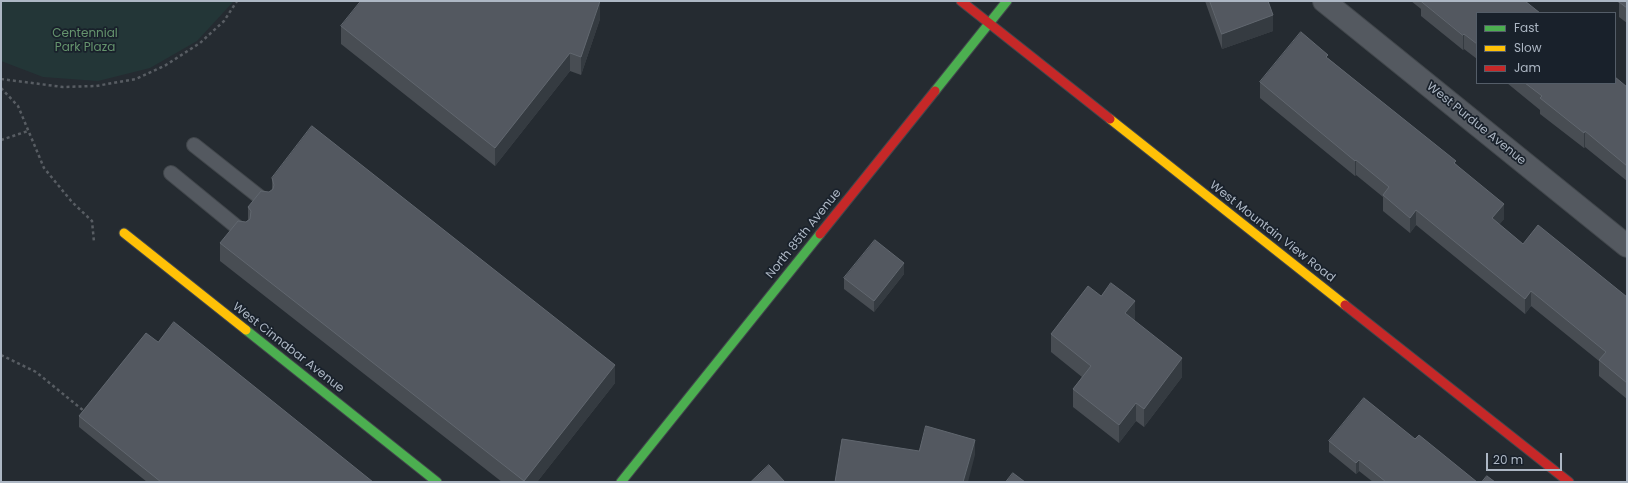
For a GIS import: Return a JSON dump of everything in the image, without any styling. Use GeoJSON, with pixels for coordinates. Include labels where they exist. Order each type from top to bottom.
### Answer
{"type":"FeatureCollection","features":[{"type":"Feature","properties":{"kind":"street","name":"West Mountain View Road"},"geometry":{"type":"LineString","coordinates":[[961,1],[1569,482]]}},
{"type":"Feature","properties":{"kind":"street","name":"North 85th Avenue"},"geometry":{"type":"LineString","coordinates":[[622,482],[1006,1]]}},
{"type":"Feature","properties":{"kind":"street","name":"West Purdue Avenue"},"geometry":{"type":"LineString","coordinates":[[1324,1],[1627,246]]}},
{"type":"Feature","properties":{"kind":"street","name":"West Cinnabar Avenue"},"geometry":{"type":"LineString","coordinates":[[124,234],[437,482]]}},
{"type":"Feature","properties":{"kind":"lane"},"geometry":{"type":"LineString","coordinates":[[194,145],[266,202]]}},
{"type":"Feature","properties":{"kind":"lane"},"geometry":{"type":"LineString","coordinates":[[171,173],[243,232]]}},
{"type":"Feature","properties":{"kind":"path"},"geometry":{"type":"LineString","coordinates":[[1,79],[63,87],[96,86],[136,79],[166,65],[200,43],[224,21],[237,1]]}},
{"type":"Feature","properties":{"kind":"path"},"geometry":{"type":"LineString","coordinates":[[1,88],[18,106],[44,168],[72,202],[92,221],[94,242]]}},
{"type":"Feature","properties":{"kind":"path"},"geometry":{"type":"LineString","coordinates":[[1,140],[28,132]]}},
{"type":"Feature","properties":{"kind":"path"},"geometry":{"type":"LineString","coordinates":[[1,355],[36,372],[89,415]]}},
{"type":"Feature","properties":{"kind":"green space","name":"Centennial Park Plaza"},"geometry":{"type":"Polygon","coordinates":[[[1,1],[234,1],[197,41],[150,68],[98,81],[43,77],[1,61],[1,1]]]}},
{"type":"Feature","properties":{"kind":"building"},"geometry":{"type":"Polygon","coordinates":[[[361,1],[600,1],[581,57],[570,53],[495,148],[341,26],[361,1]]]}},
{"type":"Feature","properties":{"kind":"building"},"geometry":{"type":"Polygon","coordinates":[[[1210,1],[1268,1],[1273,15],[1222,34],[1210,1]]]}},
{"type":"Feature","properties":{"kind":"building"},"geometry":{"type":"Polygon","coordinates":[[[1421,1],[1525,1],[1539,12],[1476,12],[1476,43],[1464,34],[1463,35],[1421,1]]]}},
{"type":"Feature","properties":{"kind":"building"},"geometry":{"type":"Polygon","coordinates":[[[1627,1],[1627,8],[1619,2],[1627,1]]]}},
{"type":"Feature","properties":{"kind":"building"},"geometry":{"type":"Polygon","coordinates":[[[1301,32],[1328,55],[1326,57],[1456,161],[1454,163],[1504,204],[1492,218],[1523,244],[1538,225],[1627,297],[1627,383],[1599,360],[1606,352],[1531,291],[1525,299],[1416,210],[1410,218],[1383,195],[1389,187],[1356,160],[1355,161],[1260,82],[1301,32]]]}},
{"type":"Feature","properties":{"kind":"building"},"geometry":{"type":"Polygon","coordinates":[[[1616,78],[1627,87],[1627,166],[1585,131],[1584,133],[1540,98],[1542,96],[1526,84],[1616,84],[1616,78]]]}},
{"type":"Feature","properties":{"kind":"building"},"geometry":{"type":"Polygon","coordinates":[[[312,126],[615,365],[524,481],[220,243],[238,221],[246,222],[250,219],[251,211],[248,207],[261,191],[269,192],[273,189],[274,185],[272,178],[312,126]]]}},
{"type":"Feature","properties":{"kind":"building"},"geometry":{"type":"Polygon","coordinates":[[[875,240],[904,263],[874,301],[844,278],[875,240]]]}},
{"type":"Feature","properties":{"kind":"building"},"geometry":{"type":"Polygon","coordinates":[[[1111,283],[1135,301],[1125,313],[1182,358],[1144,409],[1136,403],[1119,425],[1073,389],[1091,366],[1051,334],[1088,286],[1101,296],[1111,283]]]}},
{"type":"Feature","properties":{"kind":"building"},"geometry":{"type":"Polygon","coordinates":[[[174,322],[373,482],[161,482],[79,416],[146,333],[158,342],[174,322]]]}},
{"type":"Feature","properties":{"kind":"building"},"geometry":{"type":"Polygon","coordinates":[[[1364,398],[1415,439],[1419,435],[1477,482],[1386,482],[1359,460],[1356,463],[1329,441],[1364,398]]]}},
{"type":"Feature","properties":{"kind":"building"},"geometry":{"type":"Polygon","coordinates":[[[926,426],[975,440],[963,482],[835,482],[842,439],[919,451],[926,426]]]}},
{"type":"Feature","properties":{"kind":"building"},"geometry":{"type":"Polygon","coordinates":[[[769,465],[785,482],[751,482],[769,465]]]}},
{"type":"Feature","properties":{"kind":"building"},"geometry":{"type":"Polygon","coordinates":[[[1013,473],[1025,482],[1006,482],[1013,473]]]}},
{"type":"Feature","properties":{"kind":"building"},"geometry":{"type":"Polygon","coordinates":[[[1487,476],[1495,482],[1482,482],[1487,476]]]}},
{"type":"Feature","properties":{"kind":"traffic: fast"},"geometry":{"type":"LineString","coordinates":[[935,91],[1007,1]]}},
{"type":"Feature","properties":{"kind":"traffic: fast"},"geometry":{"type":"LineString","coordinates":[[621,482],[820,234]]}},
{"type":"Feature","properties":{"kind":"traffic: fast"},"geometry":{"type":"LineString","coordinates":[[246,330],[437,482]]}},
{"type":"Feature","properties":{"kind":"traffic: slow"},"geometry":{"type":"LineString","coordinates":[[1110,119],[1345,305]]}},
{"type":"Feature","properties":{"kind":"traffic: slow"},"geometry":{"type":"LineString","coordinates":[[124,233],[246,330]]}},
{"type":"Feature","properties":{"kind":"traffic: jam"},"geometry":{"type":"LineString","coordinates":[[961,1],[1110,119]]}},
{"type":"Feature","properties":{"kind":"traffic: jam"},"geometry":{"type":"LineString","coordinates":[[820,234],[935,91]]}},
{"type":"Feature","properties":{"kind":"traffic: jam"},"geometry":{"type":"LineString","coordinates":[[1345,305],[1569,482]]}}]}
